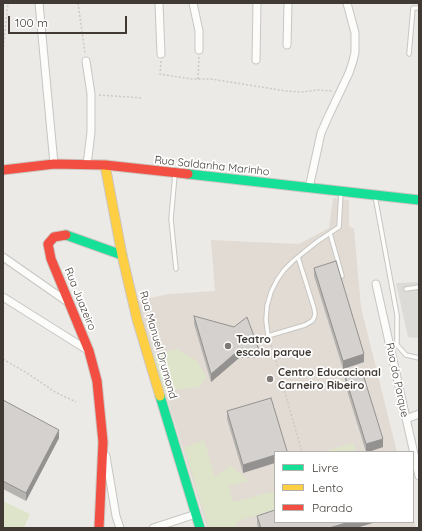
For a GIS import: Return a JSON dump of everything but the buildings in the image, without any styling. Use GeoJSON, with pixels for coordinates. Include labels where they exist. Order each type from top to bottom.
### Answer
{"type":"FeatureCollection","features":[{"type":"Feature","properties":{"kind":"street"},"geometry":{"type":"LineString","coordinates":[[39,3],[54,164]]}},
{"type":"Feature","properties":{"kind":"street"},"geometry":{"type":"LineString","coordinates":[[159,3],[161,54]]}},
{"type":"Feature","properties":{"kind":"street"},"geometry":{"type":"LineString","coordinates":[[193,3],[199,31],[199,50]]}},
{"type":"Feature","properties":{"kind":"street"},"geometry":{"type":"LineString","coordinates":[[256,60],[257,3]]}},
{"type":"Feature","properties":{"kind":"street"},"geometry":{"type":"LineString","coordinates":[[287,45],[288,3]]}},
{"type":"Feature","properties":{"kind":"street"},"geometry":{"type":"LineString","coordinates":[[309,188],[321,133],[349,72],[355,52],[354,33],[348,3]]}},
{"type":"Feature","properties":{"kind":"street"},"geometry":{"type":"LineString","coordinates":[[86,61],[91,94],[91,132],[87,165]]}},
{"type":"Feature","properties":{"kind":"street","name":"Rua Saldanha Marinho"},"geometry":{"type":"LineString","coordinates":[[3,170],[54,164],[105,165],[419,200]]}},
{"type":"Feature","properties":{"kind":"street","name":"Rua Manuel Drumond"},"geometry":{"type":"LineString","coordinates":[[105,165],[131,294],[149,361],[200,528]]}},
{"type":"Feature","properties":{"kind":"street","name":"Rua Juazeiro"},"geometry":{"type":"LineString","coordinates":[[120,528],[116,516],[103,442],[98,381],[89,351],[49,253],[48,244],[52,239],[59,236],[69,236],[122,255]]}},
{"type":"Feature","properties":{"kind":"street"},"geometry":{"type":"LineString","coordinates":[[3,258],[70,304]]}},
{"type":"Feature","properties":{"kind":"street","name":"Rua do Parque"},"geometry":{"type":"LineString","coordinates":[[376,284],[413,451]]}},
{"type":"Feature","properties":{"kind":"street"},"geometry":{"type":"LineString","coordinates":[[3,297],[89,351]]}},
{"type":"Feature","properties":{"kind":"street"},"geometry":{"type":"LineString","coordinates":[[406,419],[419,414]]}},
{"type":"Feature","properties":{"kind":"street","name":"Rua Juazeiro"},"geometry":{"type":"LineString","coordinates":[[99,528],[103,442]]}},
{"type":"Feature","properties":{"kind":"street","name":"Rua do Parque"},"geometry":{"type":"LineString","coordinates":[[414,454],[419,476]]}},
{"type":"Feature","properties":{"kind":"street"},"geometry":{"type":"LineString","coordinates":[[153,528],[196,514]]}},
{"type":"Feature","properties":{"kind":"lane"},"geometry":{"type":"LineString","coordinates":[[409,54],[413,8],[419,8]]}},
{"type":"Feature","properties":{"kind":"lane"},"geometry":{"type":"LineString","coordinates":[[175,173],[171,219],[176,269]]}},
{"type":"Feature","properties":{"kind":"lane"},"geometry":{"type":"LineString","coordinates":[[298,257],[314,308],[314,318],[305,325],[268,336],[266,320],[267,306],[271,292],[284,270],[298,257],[338,227],[341,191]]}},
{"type":"Feature","properties":{"kind":"lane"},"geometry":{"type":"LineString","coordinates":[[374,195],[397,315],[397,345],[406,354],[419,358]]}},
{"type":"Feature","properties":{"kind":"lane"},"geometry":{"type":"LineString","coordinates":[[330,233],[342,276]]}},
{"type":"Feature","properties":{"kind":"lane"},"geometry":{"type":"LineString","coordinates":[[406,289],[419,287]]}},
{"type":"Feature","properties":{"kind":"path"},"geometry":{"type":"LineString","coordinates":[[3,51],[8,3]]}},
{"type":"Feature","properties":{"kind":"path"},"geometry":{"type":"LineString","coordinates":[[78,3],[86,61]]}},
{"type":"Feature","properties":{"kind":"path"},"geometry":{"type":"LineString","coordinates":[[198,79],[199,50]]}},
{"type":"Feature","properties":{"kind":"path"},"geometry":{"type":"LineString","coordinates":[[161,54],[160,74],[198,79],[211,79],[286,91],[341,91]]}},
{"type":"Feature","properties":{"kind":"path"},"geometry":{"type":"LineString","coordinates":[[91,94],[143,98]]}},
{"type":"Feature","properties":{"kind":"path"},"geometry":{"type":"LineString","coordinates":[[268,336],[302,451]]}},
{"type":"Feature","properties":{"kind":"path"},"geometry":{"type":"LineString","coordinates":[[3,359],[55,392],[76,402]]}},
{"type":"Feature","properties":{"kind":"shaded area","name":"Centro Educacional Carneiro Ribeiro"},"geometry":{"type":"Polygon","coordinates":[[[333,198],[349,200],[349,226],[354,229],[361,307],[397,451],[274,451],[274,523],[414,523],[414,521],[416,528],[207,528],[137,301],[168,294],[215,291],[211,240],[299,244],[329,228],[333,198]]]}},
{"type":"Feature","properties":{"kind":"shaded area"},"geometry":{"type":"Polygon","coordinates":[[[419,282],[419,338],[408,337],[396,283],[419,282]]]}},
{"type":"Feature","properties":{"kind":"green space"},"geometry":{"type":"Polygon","coordinates":[[[176,349],[196,360],[207,378],[199,387],[163,391],[153,355],[176,349]]]}},
{"type":"Feature","properties":{"kind":"green space"},"geometry":{"type":"Polygon","coordinates":[[[204,440],[215,477],[230,465],[249,481],[229,486],[233,502],[274,491],[274,510],[238,521],[234,528],[209,528],[184,447],[204,440]]]}},
{"type":"Feature","properties":{"kind":"green space"},"geometry":{"type":"Polygon","coordinates":[[[353,443],[356,451],[326,451],[353,443]]]}},
{"type":"Feature","properties":{"kind":"green space"},"geometry":{"type":"Polygon","coordinates":[[[3,501],[30,514],[24,528],[3,528],[3,501]]]}},
{"type":"Feature","properties":{"kind":"traffic: fast"},"geometry":{"type":"LineString","coordinates":[[188,174],[419,200]]}},
{"type":"Feature","properties":{"kind":"traffic: fast"},"geometry":{"type":"LineString","coordinates":[[66,235],[122,255]]}},
{"type":"Feature","properties":{"kind":"traffic: fast"},"geometry":{"type":"LineString","coordinates":[[160,396],[200,528]]}},
{"type":"Feature","properties":{"kind":"traffic: slow"},"geometry":{"type":"LineString","coordinates":[[105,165],[122,255],[137,319],[160,396]]}},
{"type":"Feature","properties":{"kind":"traffic: jam"},"geometry":{"type":"LineString","coordinates":[[3,170],[54,164],[105,165],[188,174]]}},
{"type":"Feature","properties":{"kind":"traffic: jam"},"geometry":{"type":"LineString","coordinates":[[66,235],[54,237],[48,244],[51,259],[89,351],[97,381],[103,442],[99,528]]}},
{"type":"Feature","properties":{"kind":"place","name":"Teatro escola parque"},"geometry":{"type":"Point","coordinates":[228,346]}},
{"type":"Feature","properties":{"kind":"place","name":"Centro Educacional Carneiro Ribeiro"},"geometry":{"type":"Point","coordinates":[270,379]}}]}
